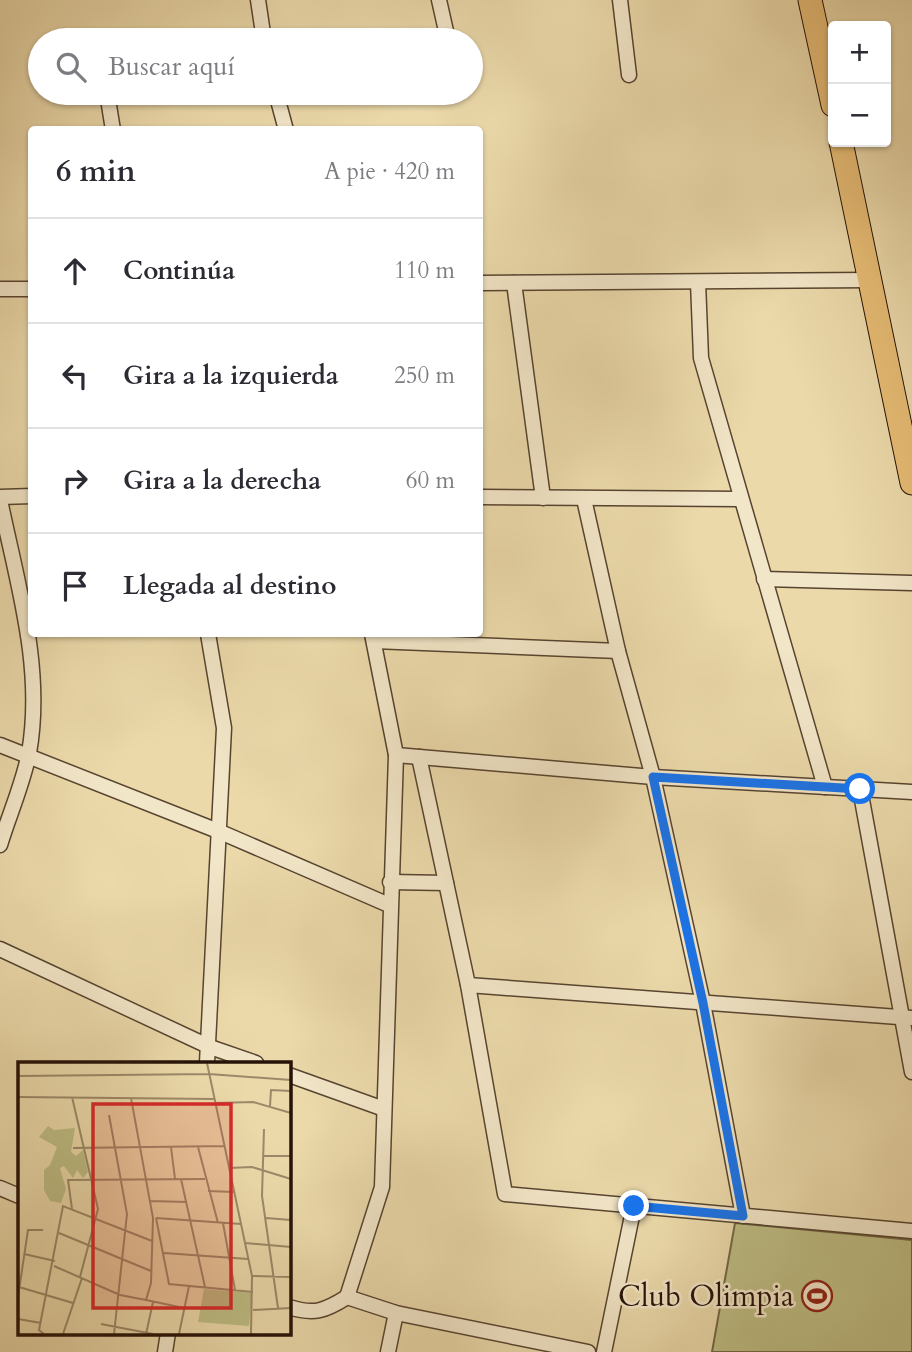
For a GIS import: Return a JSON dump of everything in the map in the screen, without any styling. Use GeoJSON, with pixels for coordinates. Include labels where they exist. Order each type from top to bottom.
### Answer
{"type":"FeatureCollection","features":[{"type":"Feature","properties":{"kind":"main road"},"geometry":{"type":"LineString","coordinates":[[810,0],[828,84]]}},
{"type":"Feature","properties":{"kind":"main road"},"geometry":{"type":"LineString","coordinates":[[842,147],[905,422],[912,483]]}},
{"type":"Feature","properties":{"kind":"street"},"geometry":{"type":"LineString","coordinates":[[258,0],[262,28]]}},
{"type":"Feature","properties":{"kind":"street"},"geometry":{"type":"LineString","coordinates":[[439,0],[445,28]]}},
{"type":"Feature","properties":{"kind":"street"},"geometry":{"type":"LineString","coordinates":[[620,0],[629,75]]}},
{"type":"Feature","properties":{"kind":"street"},"geometry":{"type":"LineString","coordinates":[[109,105],[112,126]]}},
{"type":"Feature","properties":{"kind":"street"},"geometry":{"type":"LineString","coordinates":[[279,105],[285,126]]}},
{"type":"Feature","properties":{"kind":"street"},"geometry":{"type":"LineString","coordinates":[[483,283],[871,280]]}},
{"type":"Feature","properties":{"kind":"street"},"geometry":{"type":"LineString","coordinates":[[698,282],[701,358],[739,499],[825,787]]}},
{"type":"Feature","properties":{"kind":"street"},"geometry":{"type":"LineString","coordinates":[[514,283],[543,498]]}},
{"type":"Feature","properties":{"kind":"street"},"geometry":{"type":"LineString","coordinates":[[0,289],[28,289]]}},
{"type":"Feature","properties":{"kind":"street"},"geometry":{"type":"LineString","coordinates":[[28,496],[0,499],[28,635]]}},
{"type":"Feature","properties":{"kind":"street"},"geometry":{"type":"LineString","coordinates":[[483,497],[739,499]]}},
{"type":"Feature","properties":{"kind":"street"},"geometry":{"type":"LineString","coordinates":[[584,499],[618,650],[653,777],[703,1003],[743,1216]]}},
{"type":"Feature","properties":{"kind":"street"},"geometry":{"type":"LineString","coordinates":[[764,579],[912,583]]}},
{"type":"Feature","properties":{"kind":"street"},"geometry":{"type":"LineString","coordinates":[[0,845],[28,754],[34,697],[28,637]]}},
{"type":"Feature","properties":{"kind":"street"},"geometry":{"type":"LineString","coordinates":[[207,1062],[224,728],[209,637]]}},
{"type":"Feature","properties":{"kind":"street"},"geometry":{"type":"LineString","coordinates":[[290,1307],[312,1314],[326,1311],[346,1297],[382,1187],[396,755],[373,637],[618,650]]}},
{"type":"Feature","properties":{"kind":"street"},"geometry":{"type":"LineString","coordinates":[[0,745],[218,831],[390,905]]}},
{"type":"Feature","properties":{"kind":"street"},"geometry":{"type":"LineString","coordinates":[[396,755],[653,777],[912,792]]}},
{"type":"Feature","properties":{"kind":"street"},"geometry":{"type":"LineString","coordinates":[[419,757],[468,985],[505,1195],[912,1231]]}},
{"type":"Feature","properties":{"kind":"street"},"geometry":{"type":"LineString","coordinates":[[860,789],[908,1018],[912,1072]]}},
{"type":"Feature","properties":{"kind":"street"},"geometry":{"type":"LineString","coordinates":[[390,883],[446,883]]}},
{"type":"Feature","properties":{"kind":"street"},"geometry":{"type":"LineString","coordinates":[[0,949],[210,1047],[253,1062]]}},
{"type":"Feature","properties":{"kind":"street"},"geometry":{"type":"LineString","coordinates":[[468,985],[908,1018]]}},
{"type":"Feature","properties":{"kind":"street"},"geometry":{"type":"LineString","coordinates":[[290,1075],[384,1109]]}},
{"type":"Feature","properties":{"kind":"street"},"geometry":{"type":"LineString","coordinates":[[0,1188],[18,1196]]}},
{"type":"Feature","properties":{"kind":"street"},"geometry":{"type":"LineString","coordinates":[[604,1352],[634,1206]]}},
{"type":"Feature","properties":{"kind":"street"},"geometry":{"type":"LineString","coordinates":[[346,1297],[396,1313],[588,1352]]}},
{"type":"Feature","properties":{"kind":"street"},"geometry":{"type":"LineString","coordinates":[[388,1352],[396,1313]]}},
{"type":"Feature","properties":{"kind":"street"},"geometry":{"type":"LineString","coordinates":[[165,1352],[168,1334]]}},
{"type":"Feature","properties":{"kind":"shaded area","name":"Club Olimpia"},"geometry":{"type":"Polygon","coordinates":[[[735,1223],[912,1240],[912,1352],[712,1352],[735,1223]]]}},
{"type":"Feature","properties":{"kind":"place","name":"Club Olimpia"},"geometry":{"type":"Point","coordinates":[817,1296]}},
{"type":"Feature","properties":{"kind":"route"},"geometry":{"type":"LineString","coordinates":[[634,1206],[743,1216],[703,1003],[653,777],[860,789]]}}]}
